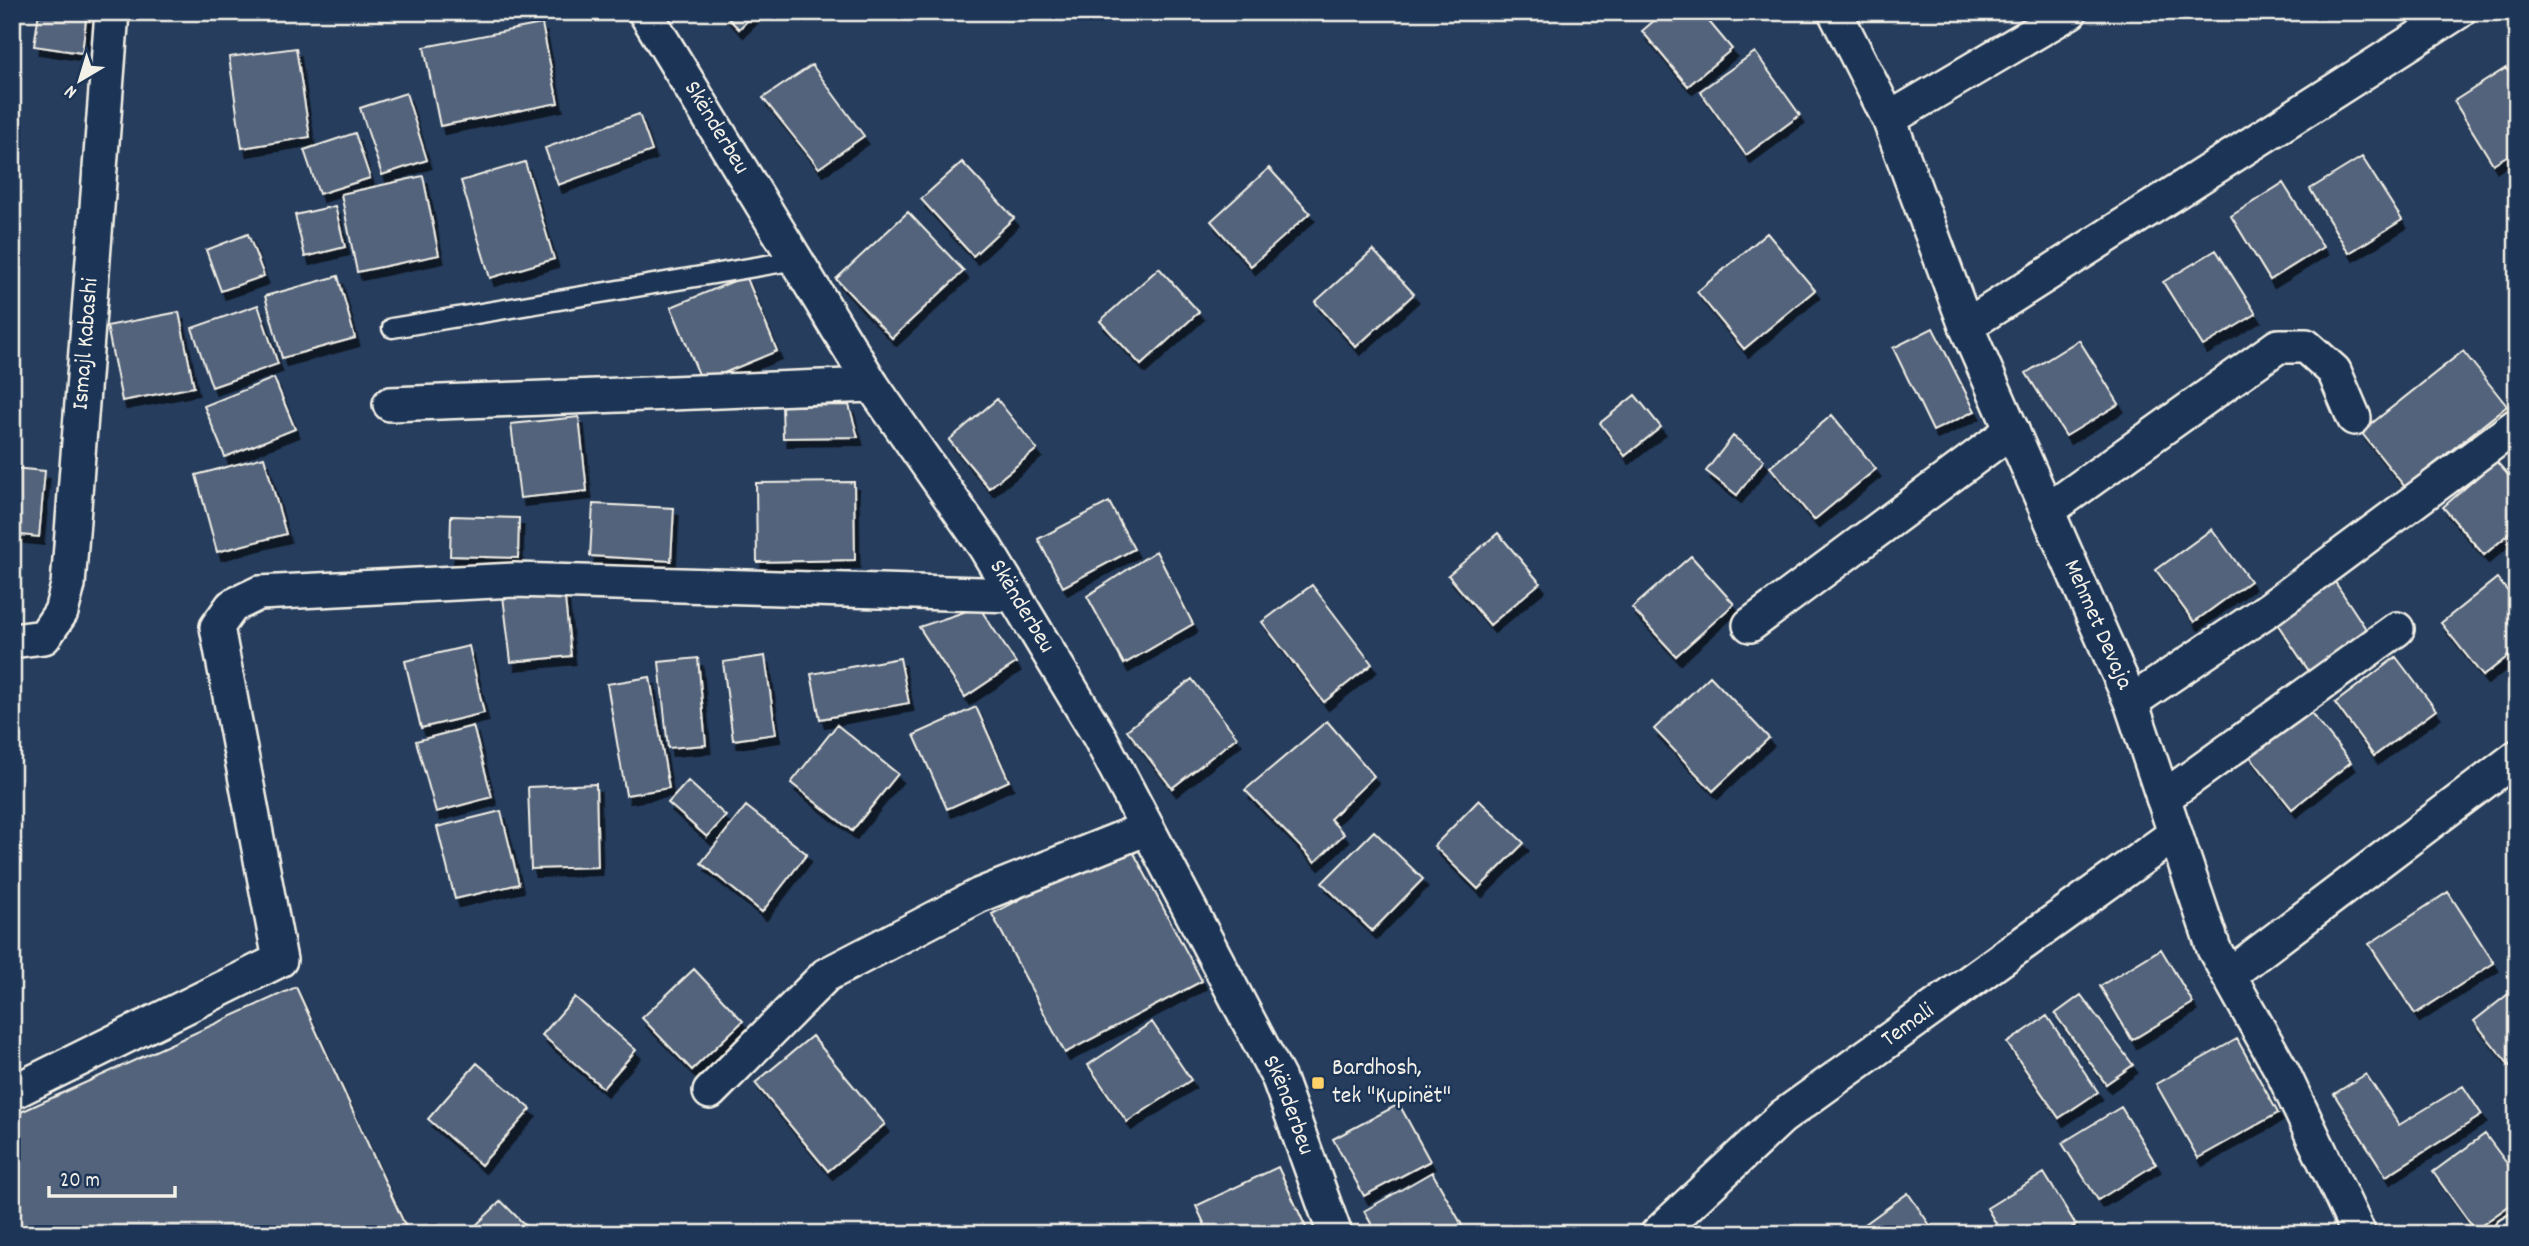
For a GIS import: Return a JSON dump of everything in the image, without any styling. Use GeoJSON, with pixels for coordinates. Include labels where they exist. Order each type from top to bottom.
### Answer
{"type":"FeatureCollection","features":[{"type":"Feature","properties":{"kind":"street","name":"Ismajl Kabashi"},"geometry":{"type":"LineString","coordinates":[[12,641],[44,637],[61,612],[68,585],[113,12]]}},
{"type":"Feature","properties":{"kind":"street","name":"Skënderbeu"},"geometry":{"type":"LineString","coordinates":[[645,12],[872,385],[985,547],[1099,736],[1279,1079],[1335,1234]]}},
{"type":"Feature","properties":{"kind":"street","name":"Mehmet Devaja"},"geometry":{"type":"LineString","coordinates":[[1835,12],[1889,119],[1966,326],[2131,702],[2214,949],[2283,1073],[2346,1227]]}},
{"type":"Feature","properties":{"kind":"street"},"geometry":{"type":"LineString","coordinates":[[1889,119],[2070,12]]}},
{"type":"Feature","properties":{"kind":"street"},"geometry":{"type":"LineString","coordinates":[[1966,326],[2458,12]]}},
{"type":"Feature","properties":{"kind":"street"},"geometry":{"type":"LineString","coordinates":[[2047,511],[2278,346],[2306,346],[2334,371],[2354,418]]}},
{"type":"Feature","properties":{"kind":"street"},"geometry":{"type":"LineString","coordinates":[[390,404],[872,385]]}},
{"type":"Feature","properties":{"kind":"street"},"geometry":{"type":"LineString","coordinates":[[2131,702],[2269,610],[2517,425]]}},
{"type":"Feature","properties":{"kind":"street"},"geometry":{"type":"LineString","coordinates":[[1750,625],[2012,430]]}},
{"type":"Feature","properties":{"kind":"street"},"geometry":{"type":"LineString","coordinates":[[17,1090],[280,960],[217,627],[232,606],[259,593],[515,580],[1015,595]]}},
{"type":"Feature","properties":{"kind":"street"},"geometry":{"type":"LineString","coordinates":[[2163,798],[2398,629]]}},
{"type":"Feature","properties":{"kind":"street"},"geometry":{"type":"LineString","coordinates":[[2229,975],[2517,757]]}},
{"type":"Feature","properties":{"kind":"street"},"geometry":{"type":"LineString","coordinates":[[710,1092],[826,975],[980,895],[1146,828]]}},
{"type":"Feature","properties":{"kind":"street","name":"Temali"},"geometry":{"type":"LineString","coordinates":[[1657,1234],[1782,1117],[2175,834]]}},
{"type":"Feature","properties":{"kind":"street"},"geometry":{"type":"LineString","coordinates":[[2510,1234],[2517,1230]]}},
{"type":"Feature","properties":{"kind":"lane"},"geometry":{"type":"LineString","coordinates":[[393,328],[796,260]]}},
{"type":"Feature","properties":{"kind":"building"},"geometry":{"type":"Polygon","coordinates":[[[39,12],[87,12],[82,53],[34,46],[39,12]]]}},
{"type":"Feature","properties":{"kind":"building"},"geometry":{"type":"Polygon","coordinates":[[[722,12],[756,12],[739,29],[722,12]]]}},
{"type":"Feature","properties":{"kind":"building"},"geometry":{"type":"Polygon","coordinates":[[[1664,12],[1701,12],[1732,49],[1688,86],[1642,31],[1664,12]]]}},
{"type":"Feature","properties":{"kind":"building"},"geometry":{"type":"Polygon","coordinates":[[[542,24],[558,103],[440,126],[424,47],[542,24]]]}},
{"type":"Feature","properties":{"kind":"building"},"geometry":{"type":"Polygon","coordinates":[[[296,48],[310,137],[242,148],[229,57],[296,48]]]}},
{"type":"Feature","properties":{"kind":"building"},"geometry":{"type":"Polygon","coordinates":[[[1755,52],[1800,115],[1746,155],[1700,91],[1755,52]]]}},
{"type":"Feature","properties":{"kind":"building"},"geometry":{"type":"Polygon","coordinates":[[[812,65],[864,136],[819,168],[763,98],[812,65]]]}},
{"type":"Feature","properties":{"kind":"building"},"geometry":{"type":"Polygon","coordinates":[[[2506,68],[2517,85],[2517,150],[2493,164],[2454,101],[2506,68]]]}},
{"type":"Feature","properties":{"kind":"building"},"geometry":{"type":"Polygon","coordinates":[[[406,93],[427,160],[382,175],[360,108],[406,93]]]}},
{"type":"Feature","properties":{"kind":"building"},"geometry":{"type":"Polygon","coordinates":[[[639,114],[652,151],[558,185],[545,148],[639,114]]]}},
{"type":"Feature","properties":{"kind":"building"},"geometry":{"type":"Polygon","coordinates":[[[355,133],[370,178],[319,194],[304,150],[355,133]]]}},
{"type":"Feature","properties":{"kind":"building"},"geometry":{"type":"Polygon","coordinates":[[[2362,157],[2402,220],[2349,253],[2310,189],[2362,157]]]}},
{"type":"Feature","properties":{"kind":"building"},"geometry":{"type":"Polygon","coordinates":[[[525,162],[554,259],[490,278],[461,181],[525,162]]]}},
{"type":"Feature","properties":{"kind":"building"},"geometry":{"type":"Polygon","coordinates":[[[962,162],[1014,218],[973,256],[921,199],[962,162]]]}},
{"type":"Feature","properties":{"kind":"building"},"geometry":{"type":"Polygon","coordinates":[[[1269,168],[1310,213],[1251,266],[1211,221],[1269,168]]]}},
{"type":"Feature","properties":{"kind":"building"},"geometry":{"type":"Polygon","coordinates":[[[423,176],[439,255],[357,272],[341,194],[423,176]]]}},
{"type":"Feature","properties":{"kind":"building"},"geometry":{"type":"Polygon","coordinates":[[[2283,183],[2323,247],[2270,280],[2231,216],[2283,183]]]}},
{"type":"Feature","properties":{"kind":"building"},"geometry":{"type":"Polygon","coordinates":[[[335,206],[345,247],[305,257],[295,215],[335,206]]]}},
{"type":"Feature","properties":{"kind":"building"},"geometry":{"type":"Polygon","coordinates":[[[908,212],[964,271],[892,338],[836,279],[908,212]]]}},
{"type":"Feature","properties":{"kind":"building"},"geometry":{"type":"Polygon","coordinates":[[[1767,233],[1815,290],[1744,349],[1697,292],[1767,233]]]}},
{"type":"Feature","properties":{"kind":"building"},"geometry":{"type":"Polygon","coordinates":[[[248,234],[264,276],[221,291],[206,250],[248,234]]]}},
{"type":"Feature","properties":{"kind":"building"},"geometry":{"type":"Polygon","coordinates":[[[1373,250],[1414,294],[1356,347],[1315,302],[1373,250]]]}},
{"type":"Feature","properties":{"kind":"building"},"geometry":{"type":"Polygon","coordinates":[[[2216,250],[2256,314],[2203,346],[2163,282],[2216,250]]]}},
{"type":"Feature","properties":{"kind":"building"},"geometry":{"type":"Polygon","coordinates":[[[1159,268],[1199,312],[1141,365],[1100,321],[1159,268]]]}},
{"type":"Feature","properties":{"kind":"building"},"geometry":{"type":"Polygon","coordinates":[[[338,276],[355,338],[282,358],[265,296],[338,276]]]}},
{"type":"Feature","properties":{"kind":"building"},"geometry":{"type":"Polygon","coordinates":[[[746,276],[777,351],[702,382],[671,307],[746,276]]]}},
{"type":"Feature","properties":{"kind":"building"},"geometry":{"type":"Polygon","coordinates":[[[258,305],[278,364],[212,387],[192,328],[258,305]]]}},
{"type":"Feature","properties":{"kind":"building"},"geometry":{"type":"Polygon","coordinates":[[[179,312],[194,387],[122,401],[107,326],[179,312]]]}},
{"type":"Feature","properties":{"kind":"building"},"geometry":{"type":"Polygon","coordinates":[[[1933,328],[1975,411],[1933,431],[1893,348],[1933,328]]]}},
{"type":"Feature","properties":{"kind":"building"},"geometry":{"type":"Polygon","coordinates":[[[2079,340],[2119,404],[2066,436],[2026,373],[2079,340]]]}},
{"type":"Feature","properties":{"kind":"building"},"geometry":{"type":"Polygon","coordinates":[[[2463,351],[2507,406],[2405,487],[2361,432],[2463,351]]]}},
{"type":"Feature","properties":{"kind":"building"},"geometry":{"type":"Polygon","coordinates":[[[274,378],[295,429],[225,457],[204,406],[274,378]]]}},
{"type":"Feature","properties":{"kind":"building"},"geometry":{"type":"Polygon","coordinates":[[[1635,395],[1661,427],[1625,456],[1600,423],[1635,395]]]}},
{"type":"Feature","properties":{"kind":"building"},"geometry":{"type":"Polygon","coordinates":[[[997,399],[1037,449],[989,488],[949,440],[997,399]]]}},
{"type":"Feature","properties":{"kind":"building"},"geometry":{"type":"Polygon","coordinates":[[[849,405],[858,437],[783,438],[782,406],[849,405]]]}},
{"type":"Feature","properties":{"kind":"building"},"geometry":{"type":"Polygon","coordinates":[[[1832,415],[1876,469],[1814,520],[1770,467],[1832,415]]]}},
{"type":"Feature","properties":{"kind":"building"},"geometry":{"type":"Polygon","coordinates":[[[579,417],[587,491],[520,498],[511,424],[579,417]]]}},
{"type":"Feature","properties":{"kind":"building"},"geometry":{"type":"Polygon","coordinates":[[[1733,436],[1764,460],[1737,495],[1706,471],[1733,436]]]}},
{"type":"Feature","properties":{"kind":"building"},"geometry":{"type":"Polygon","coordinates":[[[264,457],[286,534],[217,552],[196,475],[264,457]]]}},
{"type":"Feature","properties":{"kind":"building"},"geometry":{"type":"Polygon","coordinates":[[[2496,461],[2517,485],[2517,527],[2484,555],[2443,507],[2496,461]]]}},
{"type":"Feature","properties":{"kind":"building"},"geometry":{"type":"Polygon","coordinates":[[[12,468],[45,471],[39,537],[12,534],[12,468]]]}},
{"type":"Feature","properties":{"kind":"building"},"geometry":{"type":"Polygon","coordinates":[[[854,482],[855,560],[757,562],[756,483],[854,482]]]}},
{"type":"Feature","properties":{"kind":"building"},"geometry":{"type":"Polygon","coordinates":[[[1109,502],[1134,549],[1063,587],[1038,539],[1109,502]]]}},
{"type":"Feature","properties":{"kind":"building"},"geometry":{"type":"Polygon","coordinates":[[[593,504],[674,508],[671,561],[590,556],[593,504]]]}},
{"type":"Feature","properties":{"kind":"building"},"geometry":{"type":"Polygon","coordinates":[[[451,516],[519,518],[518,558],[450,556],[451,516]]]}},
{"type":"Feature","properties":{"kind":"building"},"geometry":{"type":"Polygon","coordinates":[[[2212,529],[2250,581],[2194,622],[2156,570],[2212,529]]]}},
{"type":"Feature","properties":{"kind":"building"},"geometry":{"type":"Polygon","coordinates":[[[1498,533],[1540,583],[1490,625],[1448,575],[1498,533]]]}},
{"type":"Feature","properties":{"kind":"building"},"geometry":{"type":"Polygon","coordinates":[[[1156,551],[1193,624],[1124,664],[1087,596],[1156,551]]]}},
{"type":"Feature","properties":{"kind":"building"},"geometry":{"type":"Polygon","coordinates":[[[1691,556],[1734,604],[1676,656],[1632,608],[1691,556]]]}},
{"type":"Feature","properties":{"kind":"building"},"geometry":{"type":"Polygon","coordinates":[[[2497,578],[2517,603],[2517,649],[2483,676],[2441,623],[2497,578]]]}},
{"type":"Feature","properties":{"kind":"building"},"geometry":{"type":"Polygon","coordinates":[[[2333,579],[2368,632],[2309,671],[2274,619],[2333,579]]]}},
{"type":"Feature","properties":{"kind":"building"},"geometry":{"type":"Polygon","coordinates":[[[1312,585],[1372,664],[1324,702],[1262,622],[1312,585]]]}},
{"type":"Feature","properties":{"kind":"building"},"geometry":{"type":"Polygon","coordinates":[[[564,589],[571,656],[511,662],[503,596],[564,589]]]}},
{"type":"Feature","properties":{"kind":"building"},"geometry":{"type":"Polygon","coordinates":[[[979,607],[1016,663],[965,697],[919,627],[979,607]]]}},
{"type":"Feature","properties":{"kind":"building"},"geometry":{"type":"Polygon","coordinates":[[[469,646],[484,713],[421,728],[405,661],[469,646]]]}},
{"type":"Feature","properties":{"kind":"building"},"geometry":{"type":"Polygon","coordinates":[[[765,656],[776,734],[733,740],[723,662],[765,656]]]}},
{"type":"Feature","properties":{"kind":"building"},"geometry":{"type":"Polygon","coordinates":[[[2396,657],[2436,710],[2374,756],[2335,703],[2396,657]]]}},
{"type":"Feature","properties":{"kind":"building"},"geometry":{"type":"Polygon","coordinates":[[[698,658],[706,745],[668,748],[659,662],[698,658]]]}},
{"type":"Feature","properties":{"kind":"building"},"geometry":{"type":"Polygon","coordinates":[[[900,658],[909,703],[820,719],[811,674],[900,658]]]}},
{"type":"Feature","properties":{"kind":"building"},"geometry":{"type":"Polygon","coordinates":[[[1710,676],[1769,738],[1713,791],[1654,729],[1710,676]]]}},
{"type":"Feature","properties":{"kind":"building"},"geometry":{"type":"Polygon","coordinates":[[[650,677],[669,788],[626,795],[607,684],[650,677]]]}},
{"type":"Feature","properties":{"kind":"building"},"geometry":{"type":"Polygon","coordinates":[[[1192,679],[1237,737],[1172,788],[1127,730],[1192,679]]]}},
{"type":"Feature","properties":{"kind":"building"},"geometry":{"type":"Polygon","coordinates":[[[976,707],[1009,781],[947,809],[914,735],[976,707]]]}},
{"type":"Feature","properties":{"kind":"building"},"geometry":{"type":"Polygon","coordinates":[[[2308,709],[2351,762],[2292,809],[2249,755],[2308,709]]]}},
{"type":"Feature","properties":{"kind":"building"},"geometry":{"type":"Polygon","coordinates":[[[1327,721],[1374,776],[1330,819],[1344,834],[1315,862],[1245,790],[1327,721]]]}},
{"type":"Feature","properties":{"kind":"building"},"geometry":{"type":"Polygon","coordinates":[[[837,725],[898,774],[852,831],[791,783],[837,725]]]}},
{"type":"Feature","properties":{"kind":"building"},"geometry":{"type":"Polygon","coordinates":[[[473,726],[492,797],[436,812],[416,741],[473,726]]]}},
{"type":"Feature","properties":{"kind":"building"},"geometry":{"type":"Polygon","coordinates":[[[688,781],[726,816],[707,837],[668,803],[688,781]]]}},
{"type":"Feature","properties":{"kind":"building"},"geometry":{"type":"Polygon","coordinates":[[[596,784],[598,867],[531,869],[528,787],[596,784]]]}},
{"type":"Feature","properties":{"kind":"building"},"geometry":{"type":"Polygon","coordinates":[[[1479,800],[1524,843],[1478,889],[1434,846],[1479,800]]]}},
{"type":"Feature","properties":{"kind":"building"},"geometry":{"type":"Polygon","coordinates":[[[746,806],[807,854],[762,912],[701,863],[746,806]]]}},
{"type":"Feature","properties":{"kind":"building"},"geometry":{"type":"Polygon","coordinates":[[[501,811],[519,884],[455,899],[437,827],[501,811]]]}},
{"type":"Feature","properties":{"kind":"building"},"geometry":{"type":"Polygon","coordinates":[[[1374,831],[1423,879],[1372,931],[1322,883],[1374,831]]]}},
{"type":"Feature","properties":{"kind":"building"},"geometry":{"type":"Polygon","coordinates":[[[1128,842],[1202,981],[1065,1053],[992,914],[1128,842]]]}},
{"type":"Feature","properties":{"kind":"building"},"geometry":{"type":"Polygon","coordinates":[[[2448,892],[2494,963],[2415,1014],[2369,944],[2448,892]]]}},
{"type":"Feature","properties":{"kind":"building"},"geometry":{"type":"Polygon","coordinates":[[[2161,949],[2193,1003],[2132,1040],[2100,986],[2161,949]]]}},
{"type":"Feature","properties":{"kind":"building"},"geometry":{"type":"Polygon","coordinates":[[[694,969],[743,1021],[692,1070],[642,1018],[694,969]]]}},
{"type":"Feature","properties":{"kind":"building"},"geometry":{"type":"Polygon","coordinates":[[[296,987],[409,1234],[12,1234],[12,1116],[296,987]]]}},
{"type":"Feature","properties":{"kind":"building"},"geometry":{"type":"Polygon","coordinates":[[[2517,987],[2517,1075],[2474,1021],[2517,987]]]}},
{"type":"Feature","properties":{"kind":"building"},"geometry":{"type":"Polygon","coordinates":[[[2081,995],[2133,1065],[2106,1084],[2055,1014],[2081,995]]]}},
{"type":"Feature","properties":{"kind":"building"},"geometry":{"type":"Polygon","coordinates":[[[575,997],[636,1050],[603,1088],[542,1035],[575,997]]]}},
{"type":"Feature","properties":{"kind":"building"},"geometry":{"type":"Polygon","coordinates":[[[2047,1016],[2098,1092],[2059,1118],[2007,1043],[2047,1016]]]}},
{"type":"Feature","properties":{"kind":"building"},"geometry":{"type":"Polygon","coordinates":[[[1152,1022],[1191,1080],[1127,1122],[1088,1065],[1152,1022]]]}},
{"type":"Feature","properties":{"kind":"building"},"geometry":{"type":"Polygon","coordinates":[[[812,1036],[885,1124],[828,1171],[755,1083],[812,1036]]]}},
{"type":"Feature","properties":{"kind":"building"},"geometry":{"type":"Polygon","coordinates":[[[2237,1039],[2278,1113],[2198,1158],[2156,1084],[2237,1039]]]}},
{"type":"Feature","properties":{"kind":"building"},"geometry":{"type":"Polygon","coordinates":[[[477,1063],[531,1109],[481,1165],[428,1119],[477,1063]]]}},
{"type":"Feature","properties":{"kind":"building"},"geometry":{"type":"Polygon","coordinates":[[[2366,1074],[2399,1125],[2463,1086],[2482,1115],[2386,1176],[2334,1094],[2366,1074]]]}},
{"type":"Feature","properties":{"kind":"building"},"geometry":{"type":"Polygon","coordinates":[[[1399,1104],[1430,1161],[1364,1196],[1333,1139],[1399,1104]]]}},
{"type":"Feature","properties":{"kind":"building"},"geometry":{"type":"Polygon","coordinates":[[[2121,1107],[2156,1164],[2098,1200],[2062,1143],[2121,1107]]]}},
{"type":"Feature","properties":{"kind":"building"},"geometry":{"type":"Polygon","coordinates":[[[2485,1134],[2517,1177],[2517,1200],[2475,1230],[2433,1172],[2485,1134]]]}},
{"type":"Feature","properties":{"kind":"building"},"geometry":{"type":"Polygon","coordinates":[[[1278,1167],[1309,1234],[1209,1234],[1196,1206],[1278,1167]]]}},
{"type":"Feature","properties":{"kind":"building"},"geometry":{"type":"Polygon","coordinates":[[[1432,1172],[1467,1234],[1377,1234],[1364,1211],[1432,1172]]]}},
{"type":"Feature","properties":{"kind":"building"},"geometry":{"type":"Polygon","coordinates":[[[2044,1173],[2076,1225],[2061,1234],[2002,1234],[1987,1208],[2044,1173]]]}},
{"type":"Feature","properties":{"kind":"building"},"geometry":{"type":"Polygon","coordinates":[[[1908,1193],[1936,1234],[1855,1234],[1854,1232],[1908,1193]]]}},
{"type":"Feature","properties":{"kind":"building"},"geometry":{"type":"Polygon","coordinates":[[[501,1201],[534,1234],[470,1231],[501,1201]]]}},
{"type":"Feature","properties":{"kind":"place","name":"Bardhosh, tek \"Kupinët\""},"geometry":{"type":"Point","coordinates":[1318,1083]}}]}
